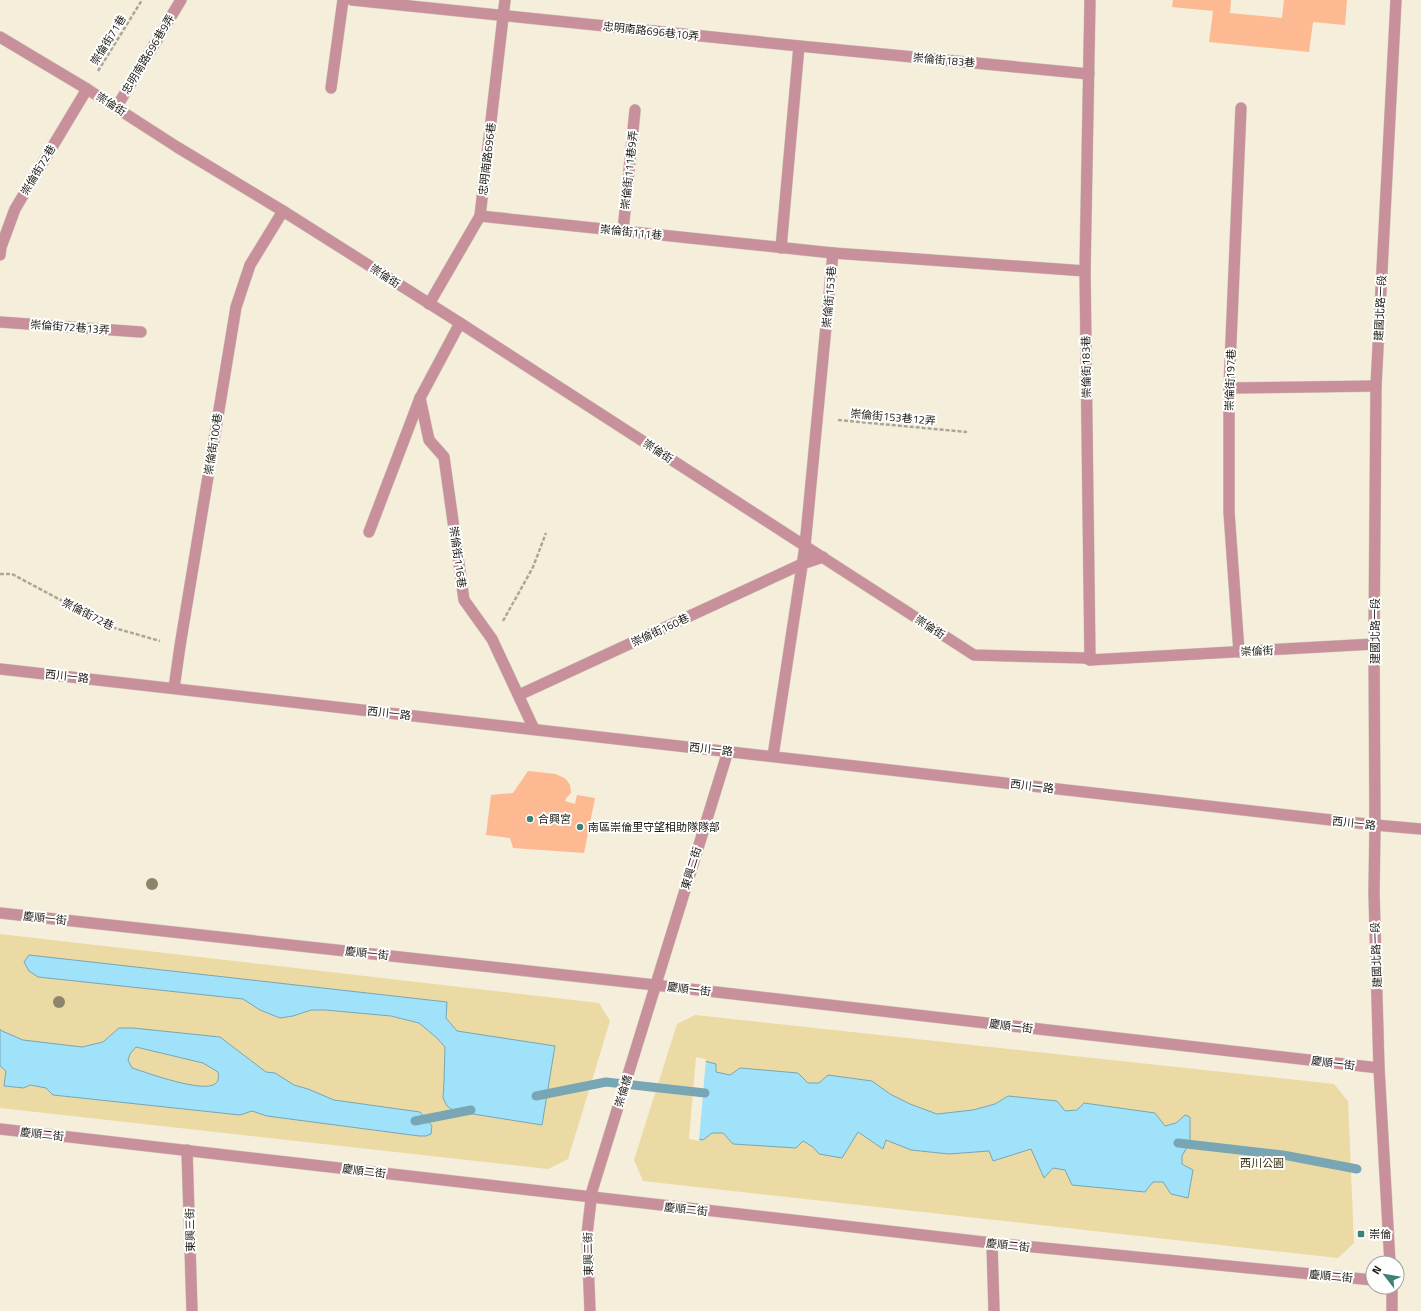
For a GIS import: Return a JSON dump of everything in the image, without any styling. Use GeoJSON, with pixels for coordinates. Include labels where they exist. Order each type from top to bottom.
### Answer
{"type":"FeatureCollection","features":[{"type":"Feature","properties":{"kind":"street","name":"忠明南路696巷9弄"},"geometry":{"type":"LineString","coordinates":[[116,108],[181,0]]}},
{"type":"Feature","properties":{"kind":"street"},"geometry":{"type":"LineString","coordinates":[[331,88],[343,0]]}},
{"type":"Feature","properties":{"kind":"street"},"geometry":{"type":"LineString","coordinates":[[352,0],[504,16]]}},
{"type":"Feature","properties":{"kind":"street","name":"忠明南路696巷"},"geometry":{"type":"LineString","coordinates":[[429,304],[480,216],[505,0]]}},
{"type":"Feature","properties":{"kind":"street","name":"崇倫街183巷"},"geometry":{"type":"LineString","coordinates":[[1088,659],[1085,271],[1090,0]]}},
{"type":"Feature","properties":{"kind":"street","name":"建國北路一段"},"geometry":{"type":"LineString","coordinates":[[1390,1255],[1379,1068],[1374,893],[1374,644],[1376,386],[1396,0]]}},
{"type":"Feature","properties":{"kind":"street","name":"忠明南路696巷10弄"},"geometry":{"type":"LineString","coordinates":[[504,16],[799,46]]}},
{"type":"Feature","properties":{"kind":"street","name":"崇倫街"},"geometry":{"type":"LineString","coordinates":[[0,37],[87,89],[460,323],[974,655],[1088,659],[1374,644]]}},
{"type":"Feature","properties":{"kind":"street"},"geometry":{"type":"LineString","coordinates":[[781,248],[799,46]]}},
{"type":"Feature","properties":{"kind":"street","name":"崇倫街183巷"},"geometry":{"type":"LineString","coordinates":[[799,46],[1089,74]]}},
{"type":"Feature","properties":{"kind":"street","name":"崇倫街72巷"},"geometry":{"type":"LineString","coordinates":[[0,255],[1,247],[15,209],[87,89]]}},
{"type":"Feature","properties":{"kind":"street","name":"崇倫街197巷"},"geometry":{"type":"LineString","coordinates":[[1240,652],[1229,512],[1229,388],[1241,108]]}},
{"type":"Feature","properties":{"kind":"street","name":"崇倫街111巷9弄"},"geometry":{"type":"LineString","coordinates":[[623,231],[635,110]]}},
{"type":"Feature","properties":{"kind":"street","name":"崇倫街100巷"},"geometry":{"type":"LineString","coordinates":[[174,688],[236,307],[250,266],[283,211]]}},
{"type":"Feature","properties":{"kind":"street","name":"崇倫街111巷"},"geometry":{"type":"LineString","coordinates":[[480,216],[833,253]]}},
{"type":"Feature","properties":{"kind":"street","name":"崇倫街153巷"},"geometry":{"type":"LineString","coordinates":[[805,546],[833,253],[1085,271]]}},
{"type":"Feature","properties":{"kind":"street","name":"崇倫街72巷13弄"},"geometry":{"type":"LineString","coordinates":[[0,322],[141,332]]}},
{"type":"Feature","properties":{"kind":"street"},"geometry":{"type":"LineString","coordinates":[[369,532],[420,398],[460,323]]}},
{"type":"Feature","properties":{"kind":"street"},"geometry":{"type":"LineString","coordinates":[[1229,388],[1376,386]]}},
{"type":"Feature","properties":{"kind":"street","name":"崇倫街116巷"},"geometry":{"type":"LineString","coordinates":[[420,398],[429,440],[444,457],[464,600],[492,638],[534,729]]}},
{"type":"Feature","properties":{"kind":"street"},"geometry":{"type":"LineString","coordinates":[[772,756],[805,546]]}},
{"type":"Feature","properties":{"kind":"street","name":"崇倫街160巷"},"geometry":{"type":"LineString","coordinates":[[519,695],[802,564],[823,557]]}},
{"type":"Feature","properties":{"kind":"street","name":"西川一路"},"geometry":{"type":"LineString","coordinates":[[0,669],[1421,829]]}},
{"type":"Feature","properties":{"kind":"street","name":"東興二街"},"geometry":{"type":"LineString","coordinates":[[655,985],[728,751]]}},
{"type":"Feature","properties":{"kind":"street","name":"慶順一街"},"geometry":{"type":"LineString","coordinates":[[0,913],[655,985],[1379,1068]]}},
{"type":"Feature","properties":{"kind":"street","name":"崇倫橋"},"geometry":{"type":"LineString","coordinates":[[591,1198],[655,985]]}},
{"type":"Feature","properties":{"kind":"street","name":"慶順二街"},"geometry":{"type":"LineString","coordinates":[[0,1129],[992,1243],[1365,1279]]}},
{"type":"Feature","properties":{"kind":"street","name":"東興三街"},"geometry":{"type":"LineString","coordinates":[[187,1150],[192,1311]]}},
{"type":"Feature","properties":{"kind":"street","name":"東興二街"},"geometry":{"type":"LineString","coordinates":[[590,1311],[587,1234],[591,1198]]}},
{"type":"Feature","properties":{"kind":"street"},"geometry":{"type":"LineString","coordinates":[[992,1243],[994,1311]]}},
{"type":"Feature","properties":{"kind":"street"},"geometry":{"type":"LineString","coordinates":[[1392,1295],[1392,1311]]}},
{"type":"Feature","properties":{"kind":"path","name":"崇倫街71巷"},"geometry":{"type":"LineString","coordinates":[[87,89],[142,0]]}},
{"type":"Feature","properties":{"kind":"path","name":"崇倫街153巷12弄"},"geometry":{"type":"LineString","coordinates":[[817,418],[967,432]]}},
{"type":"Feature","properties":{"kind":"path"},"geometry":{"type":"LineString","coordinates":[[492,638],[533,568],[546,533]]}},
{"type":"Feature","properties":{"kind":"path","name":"崇倫街72巷"},"geometry":{"type":"LineString","coordinates":[[0,574],[12,574],[111,627],[180,646]]}},
{"type":"Feature","properties":{"kind":"green space"},"geometry":{"type":"Polygon","coordinates":[[[0,934],[599,1003],[610,1021],[568,1159],[548,1169],[0,1108],[0,934]]]}},
{"type":"Feature","properties":{"kind":"green space","name":"西川公園"},"geometry":{"type":"Polygon","coordinates":[[[695,1015],[1334,1084],[1348,1101],[1354,1243],[1338,1258],[643,1181],[634,1160],[677,1024],[695,1015]]]}},
{"type":"Feature","properties":{"kind":"water"},"geometry":{"type":"Polygon","coordinates":[[[29,955],[447,1002],[446,1018],[457,1031],[555,1046],[542,1125],[454,1111],[447,1106],[443,1098],[445,1047],[419,1023],[391,1016],[325,1010],[311,1010],[293,1016],[280,1018],[260,1010],[243,999],[38,977],[29,971],[24,962],[29,955]]]}},
{"type":"Feature","properties":{"kind":"water"},"geometry":{"type":"Polygon","coordinates":[[[119,1028],[133,1028],[220,1037],[266,1072],[275,1073],[294,1085],[334,1100],[420,1112],[432,1126],[431,1134],[419,1136],[267,1116],[252,1111],[240,1115],[53,1095],[46,1088],[30,1085],[24,1088],[4,1086],[6,1071],[0,1066],[0,1029],[23,1040],[82,1047],[103,1042],[119,1028]],[[136,1047],[130,1054],[128,1060],[132,1068],[162,1078],[199,1086],[215,1084],[219,1075],[218,1072],[203,1063],[136,1047]]]}},
{"type":"Feature","properties":{"kind":"water"},"geometry":{"type":"Polygon","coordinates":[[[697,1059],[716,1064],[716,1072],[730,1075],[740,1068],[798,1073],[808,1083],[819,1083],[828,1075],[872,1081],[890,1094],[910,1104],[937,1114],[973,1110],[995,1104],[1008,1096],[1057,1101],[1065,1111],[1077,1110],[1084,1103],[1155,1113],[1165,1126],[1176,1123],[1185,1115],[1190,1117],[1190,1142],[1182,1156],[1182,1164],[1193,1170],[1188,1198],[1171,1194],[1163,1182],[1153,1182],[1145,1192],[1072,1185],[1065,1170],[1053,1168],[1044,1178],[1031,1149],[993,1161],[989,1151],[949,1154],[911,1150],[886,1140],[883,1149],[858,1132],[842,1158],[819,1154],[813,1147],[803,1141],[796,1148],[733,1144],[723,1133],[712,1133],[703,1140],[691,1138],[697,1059]]]}},
{"type":"Feature","properties":{"kind":"pier"},"geometry":{"type":"Polygon","coordinates":[[[696,1057],[706,1059],[699,1141],[689,1138],[696,1057]]]}},
{"type":"Feature","properties":{"kind":"building"},"geometry":{"type":"Polygon","coordinates":[[[1173,0],[1231,0],[1230,13],[1282,18],[1284,0],[1347,0],[1345,25],[1313,22],[1309,52],[1209,42],[1213,11],[1172,7],[1173,0]]]}},
{"type":"Feature","properties":{"kind":"building","name":"合興宮"},"geometry":{"type":"Polygon","coordinates":[[[528,771],[556,774],[566,779],[570,785],[571,793],[565,801],[575,804],[577,795],[595,798],[584,853],[513,848],[510,838],[486,835],[491,795],[513,793],[528,771]]]}},
{"type":"Feature","properties":{"kind":"waterway"},"geometry":{"type":"LineString","coordinates":[[536,1096],[606,1082],[705,1093]]}},
{"type":"Feature","properties":{"kind":"waterway"},"geometry":{"type":"LineString","coordinates":[[415,1121],[471,1110]]}},
{"type":"Feature","properties":{"kind":"waterway"},"geometry":{"type":"LineString","coordinates":[[1178,1143],[1283,1155],[1357,1169]]}},
{"type":"Feature","properties":{"kind":"place","name":"合興宮"},"geometry":{"type":"Point","coordinates":[530,819]}},
{"type":"Feature","properties":{"kind":"place","name":"南區崇倫里守望相助隊隊部"},"geometry":{"type":"Point","coordinates":[580,827]}},
{"type":"Feature","properties":{"kind":"place","name":"崇倫"},"geometry":{"type":"Point","coordinates":[1361,1234]}}]}
